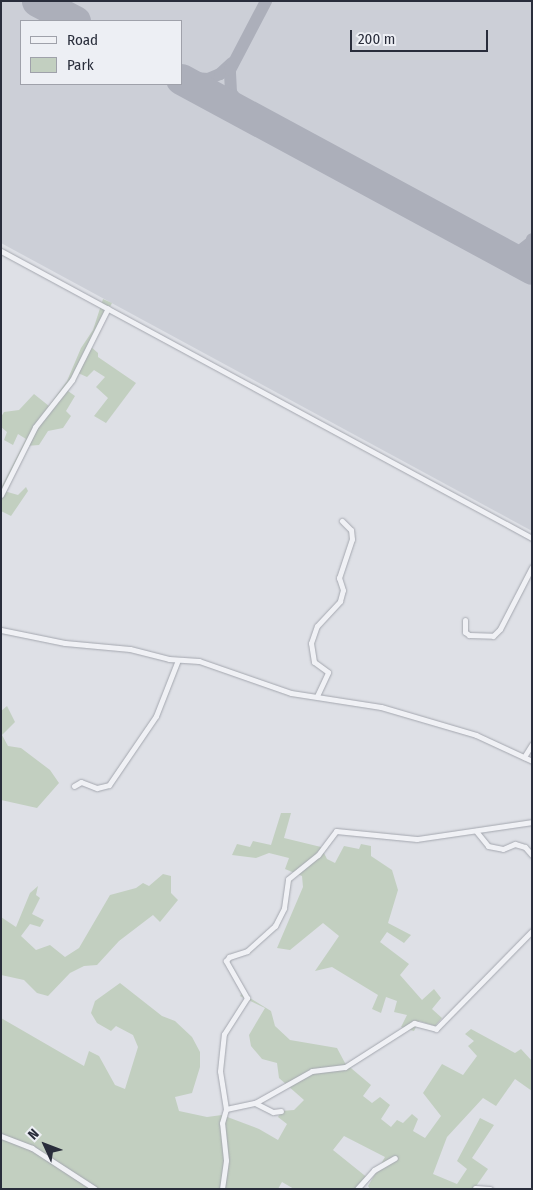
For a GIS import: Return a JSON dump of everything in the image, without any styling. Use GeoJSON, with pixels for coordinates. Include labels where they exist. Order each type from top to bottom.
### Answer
{"type":"FeatureCollection","features":[{"type":"Feature","properties":{"kind":"street"},"geometry":{"type":"LineString","coordinates":[[1,251],[532,538]]}},
{"type":"Feature","properties":{"kind":"street"},"geometry":{"type":"LineString","coordinates":[[1,495],[35,428],[72,380],[108,308]]}},
{"type":"Feature","properties":{"kind":"street"},"geometry":{"type":"LineString","coordinates":[[317,696],[328,672],[314,662],[311,643],[317,626],[340,601],[343,590],[341,571],[352,539],[351,530],[342,520]]}},
{"type":"Feature","properties":{"kind":"street"},"geometry":{"type":"LineString","coordinates":[[465,620],[465,632],[469,635],[493,636],[500,630],[532,567]]}},
{"type":"Feature","properties":{"kind":"street"},"geometry":{"type":"LineString","coordinates":[[1,630],[65,643],[130,649],[178,660],[198,661],[274,688],[381,707],[476,735],[532,761]]}},
{"type":"Feature","properties":{"kind":"street"},"geometry":{"type":"LineString","coordinates":[[74,786],[81,782],[97,788],[109,785],[156,716],[178,660]]}},
{"type":"Feature","properties":{"kind":"street"},"geometry":{"type":"LineString","coordinates":[[524,757],[532,744]]}},
{"type":"Feature","properties":{"kind":"street"},"geometry":{"type":"LineString","coordinates":[[222,1189],[226,1160],[222,1123],[226,1109],[220,1071],[225,1031],[247,998],[226,961],[228,957],[247,951],[275,926],[284,908],[288,879],[318,854],[336,830],[415,839],[532,822]]}},
{"type":"Feature","properties":{"kind":"street"},"geometry":{"type":"LineString","coordinates":[[476,831],[488,846],[503,849],[516,844],[525,847],[532,856]]}},
{"type":"Feature","properties":{"kind":"street"},"geometry":{"type":"LineString","coordinates":[[226,1109],[255,1103],[312,1071],[345,1067],[414,1023],[436,1029],[532,931]]}},
{"type":"Feature","properties":{"kind":"street"},"geometry":{"type":"LineString","coordinates":[[255,1103],[274,1112],[280,1111]]}},
{"type":"Feature","properties":{"kind":"street"},"geometry":{"type":"LineString","coordinates":[[1,1136],[32,1148],[95,1189]]}},
{"type":"Feature","properties":{"kind":"street"},"geometry":{"type":"LineString","coordinates":[[357,1189],[374,1170],[395,1158]]}},
{"type":"Feature","properties":{"kind":"street"},"geometry":{"type":"LineString","coordinates":[[475,1188],[490,1189]]}},
{"type":"Feature","properties":{"kind":"shaded area"},"geometry":{"type":"Polygon","coordinates":[[[1,1],[532,1],[532,531],[1,243],[1,1]]]}},
{"type":"Feature","properties":{"kind":"green space"},"geometry":{"type":"Polygon","coordinates":[[[103,299],[112,303],[90,346],[98,353],[98,357],[136,383],[106,423],[94,416],[108,398],[96,387],[105,377],[94,370],[87,377],[78,373],[68,391],[75,396],[66,411],[71,416],[63,428],[48,431],[39,445],[26,446],[4,491],[18,495],[26,487],[28,491],[11,516],[1,511],[1,488],[26,439],[18,434],[13,445],[4,440],[7,432],[1,427],[1,417],[4,412],[19,410],[34,394],[49,406],[67,381],[81,348],[93,330],[103,299]]]}},
{"type":"Feature","properties":{"kind":"green space"},"geometry":{"type":"Polygon","coordinates":[[[7,706],[15,722],[2,735],[8,746],[21,748],[50,770],[59,783],[37,808],[1,800],[1,711],[7,706]]]}},
{"type":"Feature","properties":{"kind":"green space"},"geometry":{"type":"Polygon","coordinates":[[[281,813],[291,813],[284,838],[321,847],[327,859],[335,863],[344,846],[359,849],[361,844],[371,846],[371,856],[392,870],[398,890],[388,923],[411,935],[404,943],[387,932],[380,942],[409,964],[400,975],[422,1000],[434,989],[441,998],[432,1009],[442,1018],[435,1026],[419,1021],[414,1031],[401,1027],[407,1015],[394,1012],[397,1001],[386,997],[381,1013],[372,1009],[378,995],[332,967],[315,971],[339,936],[323,923],[290,950],[277,948],[303,887],[302,876],[285,869],[289,858],[269,853],[256,858],[232,855],[237,844],[250,847],[253,841],[271,845],[281,813]]]}},
{"type":"Feature","properties":{"kind":"green space"},"geometry":{"type":"Polygon","coordinates":[[[163,874],[171,876],[171,893],[178,900],[160,922],[153,915],[119,941],[97,965],[84,966],[70,973],[48,996],[37,993],[24,980],[1,975],[1,917],[16,927],[30,893],[38,886],[36,895],[40,898],[32,914],[44,920],[40,927],[30,924],[21,936],[36,950],[50,945],[65,957],[79,948],[110,895],[136,888],[143,883],[149,886],[163,874]]]}},
{"type":"Feature","properties":{"kind":"green space"},"geometry":{"type":"Polygon","coordinates":[[[120,983],[162,1016],[175,1021],[192,1037],[200,1052],[200,1067],[192,1093],[175,1097],[179,1111],[207,1117],[222,1115],[259,1129],[278,1140],[287,1124],[278,1117],[281,1111],[294,1110],[304,1100],[279,1078],[277,1063],[262,1059],[251,1046],[249,1035],[265,1008],[240,996],[242,993],[271,1011],[275,1026],[290,1040],[337,1048],[345,1063],[371,1085],[363,1096],[372,1103],[380,1097],[390,1105],[381,1119],[391,1127],[397,1120],[403,1123],[412,1114],[418,1119],[413,1131],[425,1138],[441,1116],[423,1093],[442,1064],[463,1075],[477,1056],[468,1046],[474,1041],[465,1034],[471,1029],[515,1053],[521,1049],[532,1061],[532,1091],[515,1079],[496,1106],[483,1098],[447,1137],[433,1174],[457,1184],[467,1169],[457,1161],[480,1118],[494,1125],[472,1158],[488,1169],[474,1189],[370,1189],[368,1186],[385,1157],[344,1136],[333,1150],[369,1179],[360,1189],[294,1189],[282,1182],[278,1189],[1,1189],[1,1018],[84,1066],[89,1051],[99,1056],[115,1085],[125,1089],[138,1047],[133,1035],[116,1026],[111,1031],[97,1023],[91,1013],[95,1001],[120,983]]]}},
{"type":"Feature","properties":{"kind":"taxiway"},"geometry":{"type":"LineString","coordinates":[[246,113],[231,92],[230,70],[266,1]]}},
{"type":"Feature","properties":{"kind":"taxiway"},"geometry":{"type":"LineString","coordinates":[[182,77],[208,79],[220,74],[232,63]]}},
{"type":"Feature","properties":{"kind":"taxiway"},"geometry":{"type":"LineString","coordinates":[[532,239],[529,252],[532,269]]}},
{"type":"Feature","properties":{"kind":"taxiway"},"geometry":{"type":"LineString","coordinates":[[507,255],[520,251],[530,243]]}},
{"type":"Feature","properties":{"kind":"runway"},"geometry":{"type":"LineString","coordinates":[[37,1],[73,20]]}},
{"type":"Feature","properties":{"kind":"runway"},"geometry":{"type":"LineString","coordinates":[[182,80],[532,269]]}}]}
